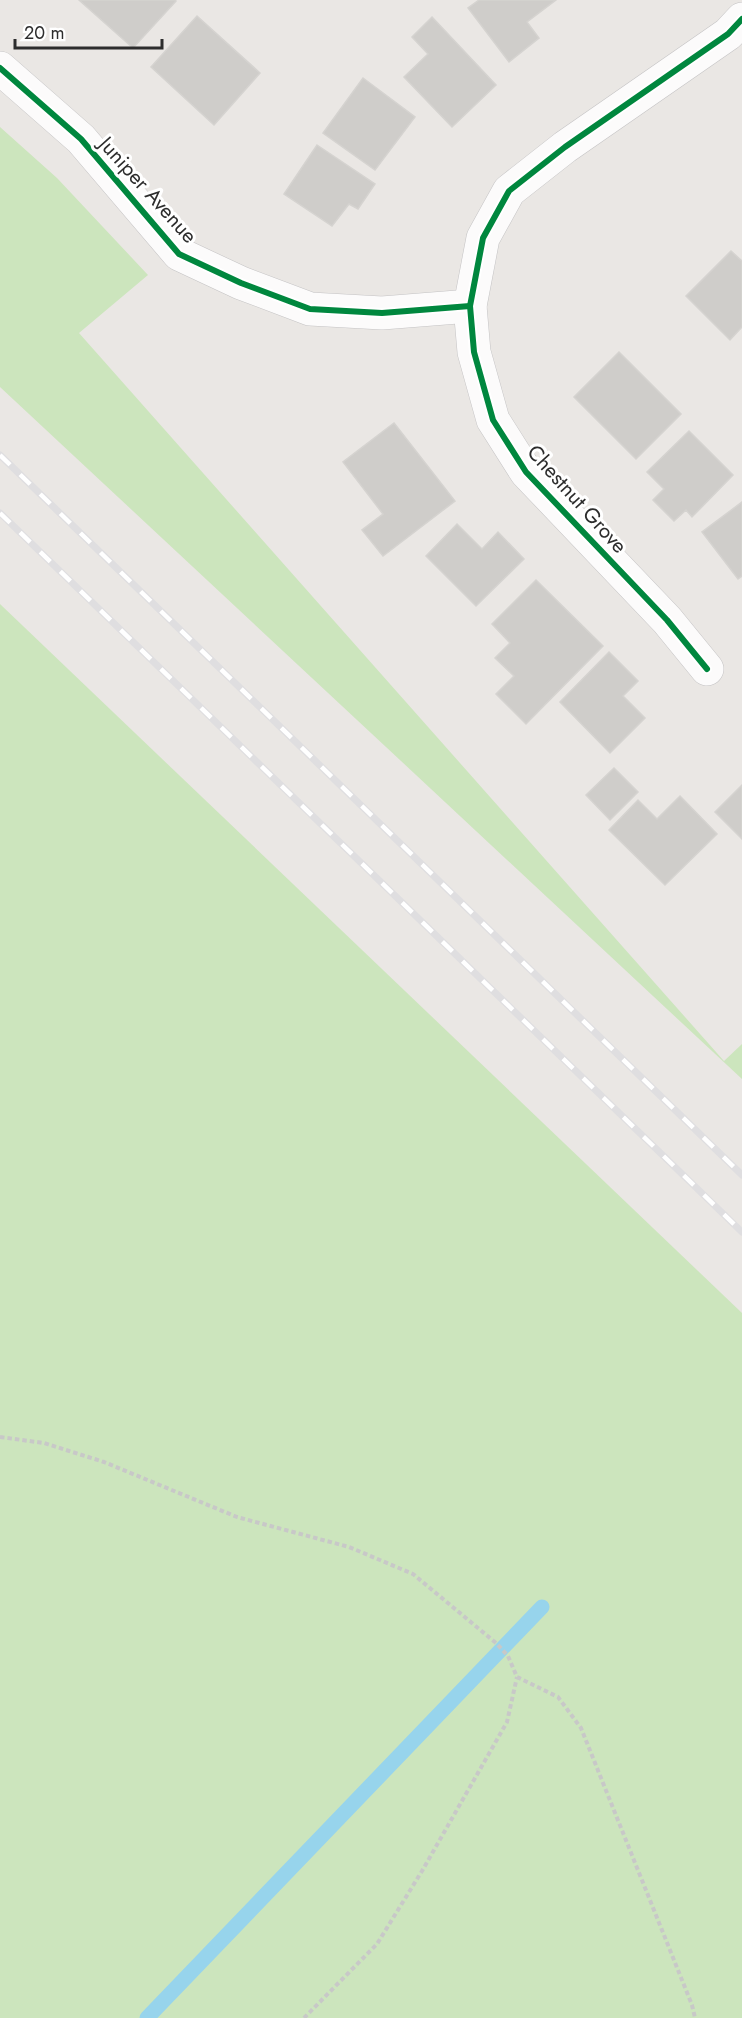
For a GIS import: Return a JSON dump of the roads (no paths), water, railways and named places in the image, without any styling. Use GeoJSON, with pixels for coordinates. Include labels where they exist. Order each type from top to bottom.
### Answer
{"type":"FeatureCollection","features":[{"type":"Feature","properties":{"kind":"street","name":"Chestnut Grove"},"geometry":{"type":"LineString","coordinates":[[707,669],[667,620],[526,472],[493,420],[474,352],[470,306],[483,238],[510,191],[566,147],[738,34]]}},
{"type":"Feature","properties":{"kind":"street","name":"Juniper Avenue"},"geometry":{"type":"LineString","coordinates":[[0,68],[81,139],[179,254],[241,283],[310,309],[382,313],[470,306]]}},
{"type":"Feature","properties":{"kind":"waterway"},"geometry":{"type":"LineString","coordinates":[[147,2018],[542,1607]]}},
{"type":"Feature","properties":{"kind":"railway"},"geometry":{"type":"LineString","coordinates":[[0,455],[742,1175]]}},
{"type":"Feature","properties":{"kind":"railway"},"geometry":{"type":"LineString","coordinates":[[0,513],[742,1232]]}}]}
